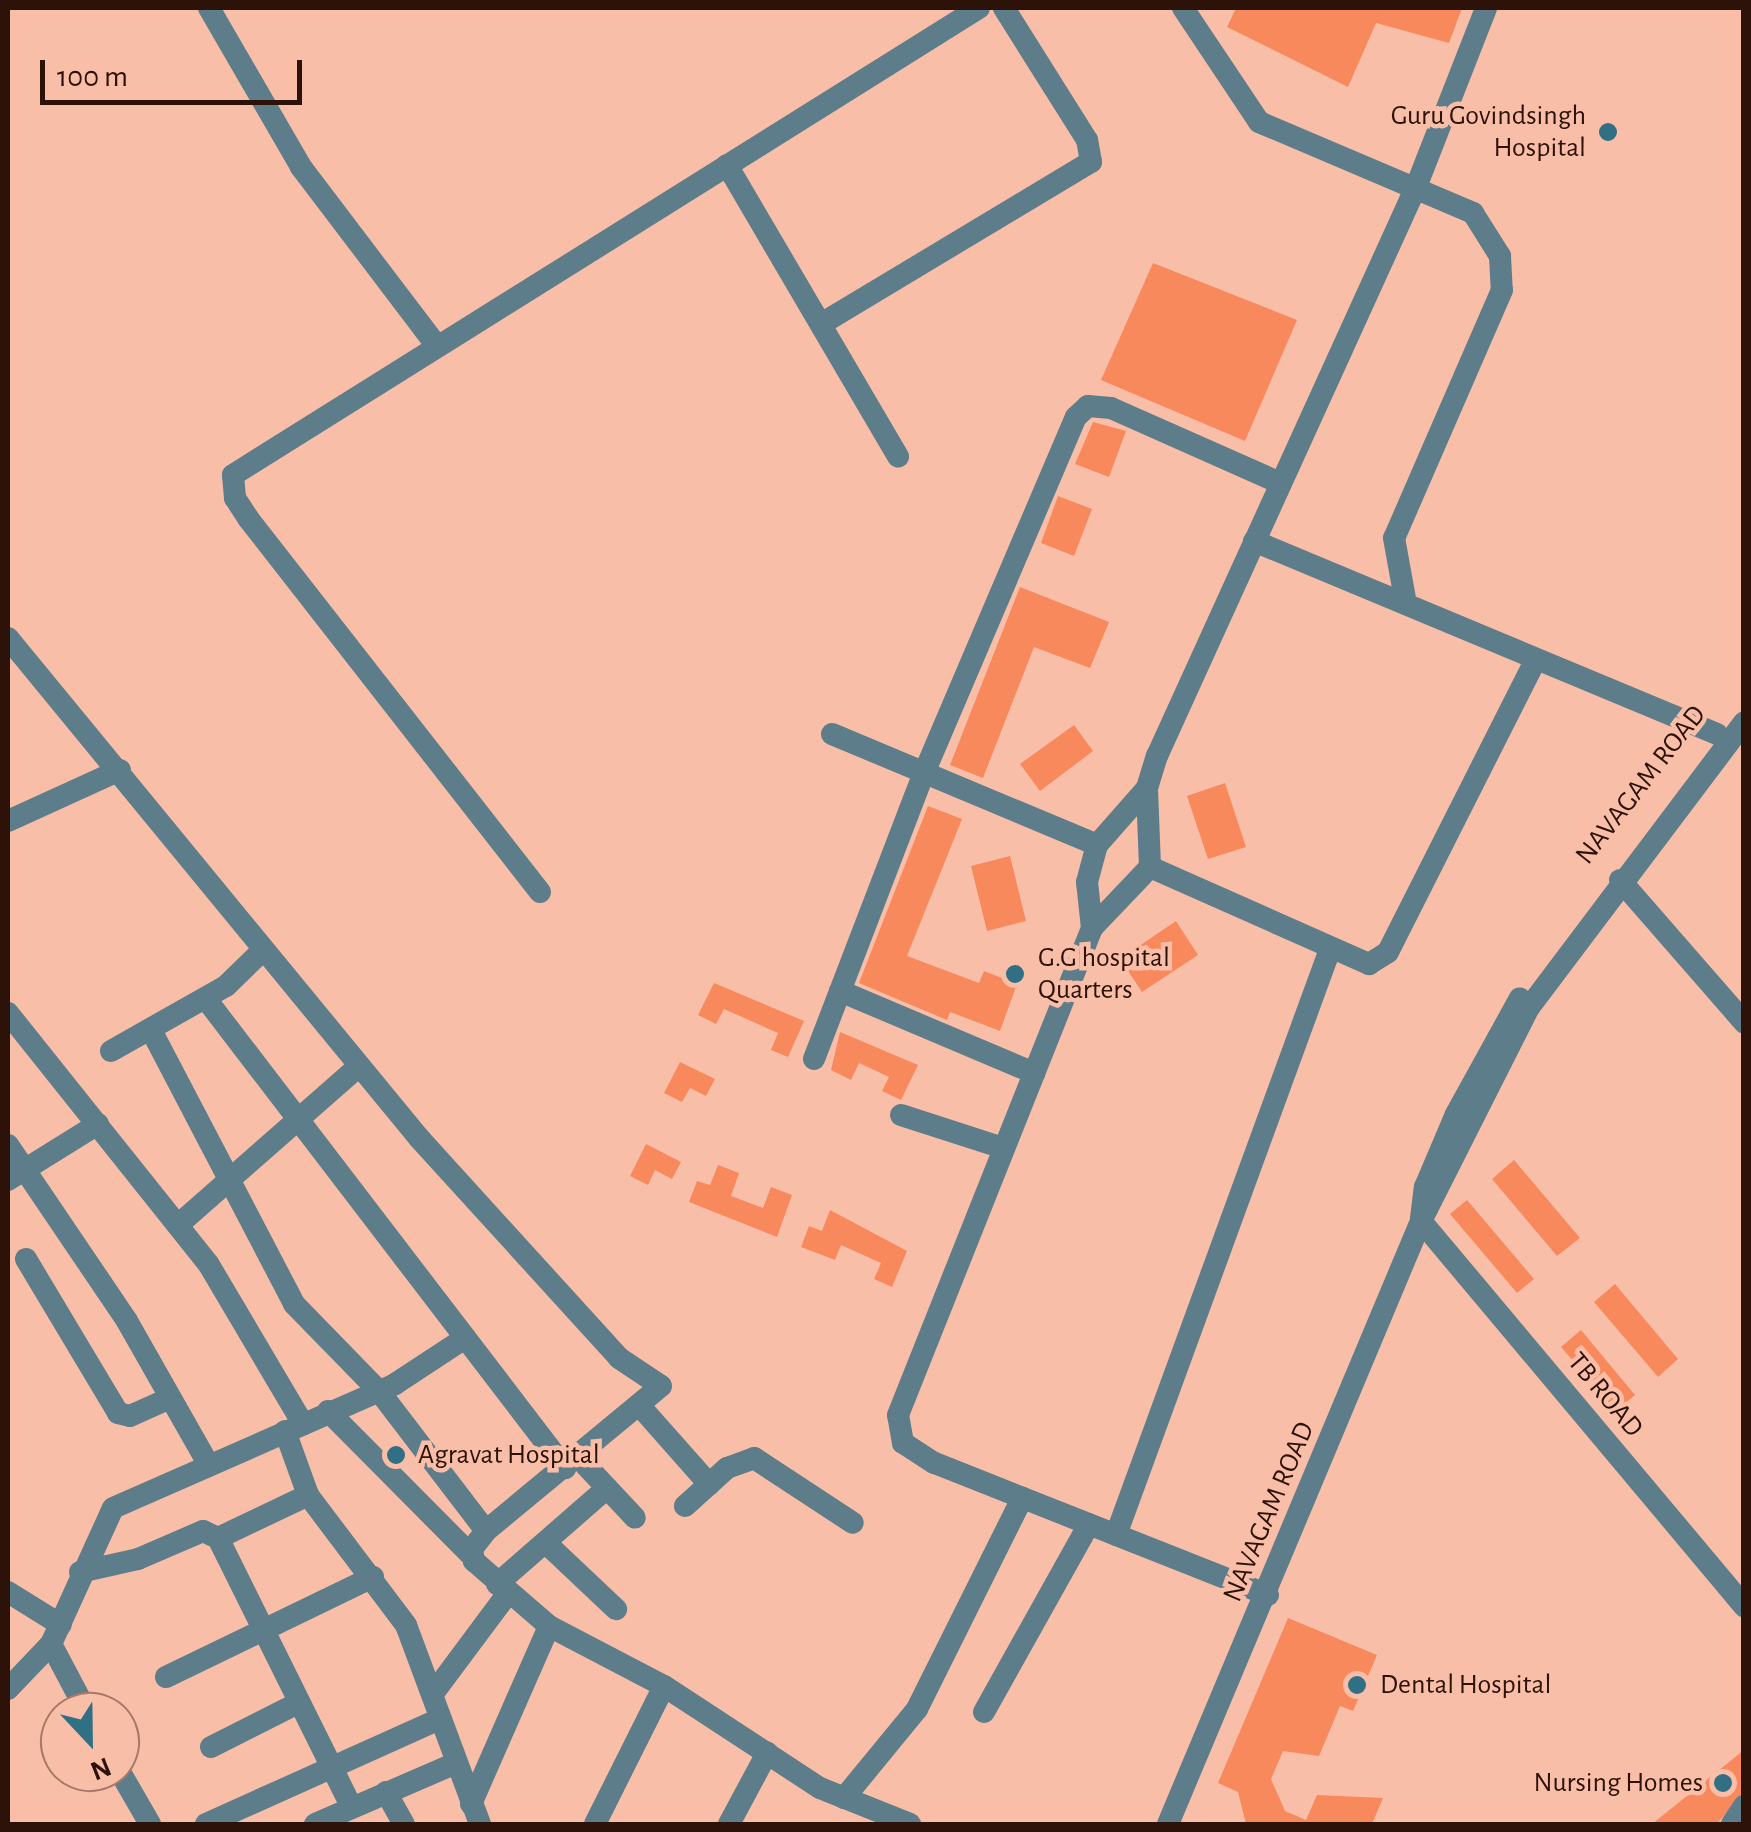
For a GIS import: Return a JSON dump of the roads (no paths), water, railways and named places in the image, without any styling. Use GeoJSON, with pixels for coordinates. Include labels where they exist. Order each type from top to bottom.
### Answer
{"type":"FeatureCollection","features":[{"type":"Feature","properties":{"kind":"street"},"geometry":{"type":"LineString","coordinates":[[209,8],[301,167],[434,342]]}},
{"type":"Feature","properties":{"kind":"street"},"geometry":{"type":"LineString","coordinates":[[540,892],[230,484],[254,457],[434,342],[979,8]]}},
{"type":"Feature","properties":{"kind":"street"},"geometry":{"type":"LineString","coordinates":[[821,324],[1091,162],[1087,140],[1004,8]]}},
{"type":"Feature","properties":{"kind":"street"},"geometry":{"type":"LineString","coordinates":[[1183,8],[1259,122],[1474,212],[1489,228],[1502,290],[1394,538],[1406,604]]}},
{"type":"Feature","properties":{"kind":"street"},"geometry":{"type":"LineString","coordinates":[[1092,928],[1088,882],[1097,845],[1148,788],[1254,541],[1416,187],[1486,8]]}},
{"type":"Feature","properties":{"kind":"street"},"geometry":{"type":"LineString","coordinates":[[727,165],[898,456]]}},
{"type":"Feature","properties":{"kind":"street"},"geometry":{"type":"LineString","coordinates":[[814,1059],[924,772],[1069,431],[1088,406],[1111,408],[1280,483]]}},
{"type":"Feature","properties":{"kind":"street"},"geometry":{"type":"LineString","coordinates":[[1254,541],[1534,663],[1734,735]]}},
{"type":"Feature","properties":{"kind":"street"},"geometry":{"type":"LineString","coordinates":[[8,638],[359,1066],[618,1358],[661,1386],[486,1531],[472,1556]]}},
{"type":"Feature","properties":{"kind":"street"},"geometry":{"type":"LineString","coordinates":[[1150,867],[1329,952],[1369,964],[1388,952],[1534,663]]}},
{"type":"Feature","properties":{"kind":"street","name":"NAVAGAM ROAD"},"geometry":{"type":"LineString","coordinates":[[1168,1824],[1268,1595],[1421,1221],[1528,1009],[1620,880],[1734,735],[1744,702]]}},
{"type":"Feature","properties":{"kind":"street"},"geometry":{"type":"LineString","coordinates":[[832,734],[1097,845]]}},
{"type":"Feature","properties":{"kind":"street","name":"NAVAGAM ROAD"},"geometry":{"type":"LineString","coordinates":[[1421,1221],[1425,1187],[1508,1014],[1734,735]]}},
{"type":"Feature","properties":{"kind":"street"},"geometry":{"type":"LineString","coordinates":[[8,821],[120,770]]}},
{"type":"Feature","properties":{"kind":"street"},"geometry":{"type":"LineString","coordinates":[[1148,788],[1150,867],[1092,928],[902,1393],[898,1432],[916,1454],[1268,1595]]}},
{"type":"Feature","properties":{"kind":"street"},"geometry":{"type":"LineString","coordinates":[[1620,880],[1744,1022]]}},
{"type":"Feature","properties":{"kind":"street"},"geometry":{"type":"LineString","coordinates":[[111,1051],[206,998],[263,950]]}},
{"type":"Feature","properties":{"kind":"street"},"geometry":{"type":"LineString","coordinates":[[1116,1535],[1329,952]]}},
{"type":"Feature","properties":{"kind":"street"},"geometry":{"type":"LineString","coordinates":[[840,991],[1034,1072]]}},
{"type":"Feature","properties":{"kind":"street"},"geometry":{"type":"LineString","coordinates":[[206,998],[294,1123],[465,1338],[572,1463],[608,1488],[635,1518]]}},
{"type":"Feature","properties":{"kind":"street"},"geometry":{"type":"LineString","coordinates":[[8,1013],[178,1225],[294,1428],[308,1495],[373,1578],[435,1692],[440,1719],[476,1814]]}},
{"type":"Feature","properties":{"kind":"street"},"geometry":{"type":"LineString","coordinates":[[150,1030],[233,1176],[294,1304],[379,1390],[486,1531]]}},
{"type":"Feature","properties":{"kind":"street"},"geometry":{"type":"LineString","coordinates":[[178,1225],[359,1066]]}},
{"type":"Feature","properties":{"kind":"street"},"geometry":{"type":"LineString","coordinates":[[901,1115],[1004,1148]]}},
{"type":"Feature","properties":{"kind":"street"},"geometry":{"type":"LineString","coordinates":[[17,1175],[98,1124]]}},
{"type":"Feature","properties":{"kind":"street"},"geometry":{"type":"LineString","coordinates":[[8,1144],[17,1175],[170,1398],[207,1462]]}},
{"type":"Feature","properties":{"kind":"street","name":"TB ROAD"},"geometry":{"type":"LineString","coordinates":[[1421,1221],[1744,1606]]}},
{"type":"Feature","properties":{"kind":"street"},"geometry":{"type":"LineString","coordinates":[[26,1259],[118,1413],[130,1416],[170,1398]]}},
{"type":"Feature","properties":{"kind":"street"},"geometry":{"type":"LineString","coordinates":[[8,1689],[56,1634],[80,1572],[113,1508],[207,1462],[379,1390],[465,1338]]}},
{"type":"Feature","properties":{"kind":"street"},"geometry":{"type":"LineString","coordinates":[[640,1405],[709,1484]]}},
{"type":"Feature","properties":{"kind":"street"},"geometry":{"type":"LineString","coordinates":[[328,1410],[502,1589],[550,1626],[664,1686],[844,1798],[910,1824]]}},
{"type":"Feature","properties":{"kind":"street"},"geometry":{"type":"LineString","coordinates":[[685,1506],[709,1484],[754,1458],[853,1522]]}},
{"type":"Feature","properties":{"kind":"street"},"geometry":{"type":"LineString","coordinates":[[435,1692],[502,1589],[608,1488]]}},
{"type":"Feature","properties":{"kind":"street"},"geometry":{"type":"LineString","coordinates":[[218,1538],[308,1495]]}},
{"type":"Feature","properties":{"kind":"street"},"geometry":{"type":"LineString","coordinates":[[844,1798],[918,1708],[1022,1498]]}},
{"type":"Feature","properties":{"kind":"street"},"geometry":{"type":"LineString","coordinates":[[984,1712],[1089,1524]]}},
{"type":"Feature","properties":{"kind":"street"},"geometry":{"type":"LineString","coordinates":[[80,1572],[97,1572],[202,1531],[218,1538],[351,1806]]}},
{"type":"Feature","properties":{"kind":"street"},"geometry":{"type":"LineString","coordinates":[[547,1544],[616,1609]]}},
{"type":"Feature","properties":{"kind":"street"},"geometry":{"type":"LineString","coordinates":[[166,1677],[260,1628],[373,1578]]}},
{"type":"Feature","properties":{"kind":"street"},"geometry":{"type":"LineString","coordinates":[[8,1592],[56,1634],[79,1692]]}},
{"type":"Feature","properties":{"kind":"street"},"geometry":{"type":"LineString","coordinates":[[476,1814],[550,1626]]}},
{"type":"Feature","properties":{"kind":"street"},"geometry":{"type":"LineString","coordinates":[[8,1653],[28,1667]]}},
{"type":"Feature","properties":{"kind":"street"},"geometry":{"type":"LineString","coordinates":[[595,1824],[664,1686]]}},
{"type":"Feature","properties":{"kind":"street"},"geometry":{"type":"LineString","coordinates":[[211,1747],[298,1703]]}},
{"type":"Feature","properties":{"kind":"street"},"geometry":{"type":"LineString","coordinates":[[206,1824],[328,1765],[440,1719]]}},
{"type":"Feature","properties":{"kind":"street"},"geometry":{"type":"LineString","coordinates":[[729,1824],[767,1753]]}},
{"type":"Feature","properties":{"kind":"street"},"geometry":{"type":"LineString","coordinates":[[315,1824],[456,1764]]}},
{"type":"Feature","properties":{"kind":"street"},"geometry":{"type":"LineString","coordinates":[[132,1792],[150,1824]]}},
{"type":"Feature","properties":{"kind":"street"},"geometry":{"type":"LineString","coordinates":[[386,1792],[404,1824]]}},
{"type":"Feature","properties":{"kind":"street"},"geometry":{"type":"LineString","coordinates":[[1732,1824],[1744,1806]]}},
{"type":"Feature","properties":{"kind":"place","name":"Guru Govindsingh Hospital"},"geometry":{"type":"Point","coordinates":[1608,132]}},
{"type":"Feature","properties":{"kind":"place","name":"G.G hospital Quarters"},"geometry":{"type":"Point","coordinates":[1015,974]}},
{"type":"Feature","properties":{"kind":"place","name":"Agravat Hospital"},"geometry":{"type":"Point","coordinates":[396,1455]}},
{"type":"Feature","properties":{"kind":"place","name":"Dental Hospital"},"geometry":{"type":"Point","coordinates":[1357,1685]}},
{"type":"Feature","properties":{"kind":"place","name":"Nursing Homes"},"geometry":{"type":"Point","coordinates":[1723,1783]}}]}
